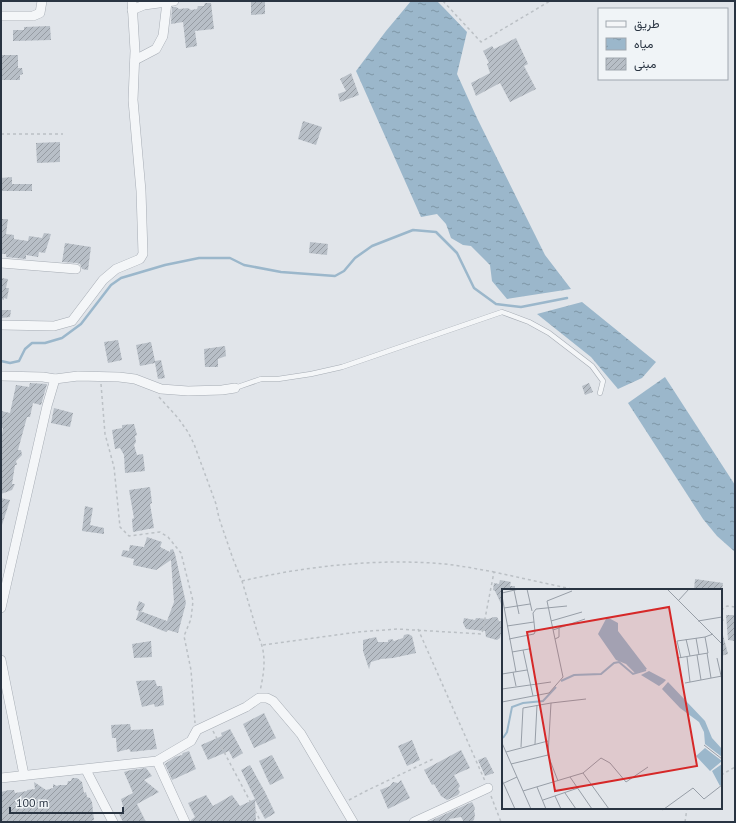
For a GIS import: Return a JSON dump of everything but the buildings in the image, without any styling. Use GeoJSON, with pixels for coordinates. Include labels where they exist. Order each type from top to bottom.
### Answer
{"type":"FeatureCollection","features":[{"type":"Feature","properties":{"kind":"street"},"geometry":{"type":"LineString","coordinates":[[1,16],[33,16],[40,13],[42,1]]}},
{"type":"Feature","properties":{"kind":"street"},"geometry":{"type":"LineString","coordinates":[[1,324],[54,326],[72,321],[103,280],[116,269],[140,259],[143,254],[134,100],[135,60],[132,5],[144,5],[170,1],[163,36],[156,49],[135,60]]}},
{"type":"Feature","properties":{"kind":"street"},"geometry":{"type":"LineString","coordinates":[[1,263],[76,269]]}},
{"type":"Feature","properties":{"kind":"street"},"geometry":{"type":"LineString","coordinates":[[1,376],[43,377],[55,379],[78,376],[135,379],[161,388],[188,392],[235,388]]}},
{"type":"Feature","properties":{"kind":"street"},"geometry":{"type":"LineString","coordinates":[[1,608],[6,568],[55,379]]}},
{"type":"Feature","properties":{"kind":"street"},"geometry":{"type":"LineString","coordinates":[[1,660],[24,775]]}},
{"type":"Feature","properties":{"kind":"street"},"geometry":{"type":"LineString","coordinates":[[1,778],[157,762],[192,740],[196,730],[246,706],[259,698],[267,698],[273,701],[284,712],[301,734],[353,822]]}},
{"type":"Feature","properties":{"kind":"street"},"geometry":{"type":"LineString","coordinates":[[157,762],[185,822]]}},
{"type":"Feature","properties":{"kind":"street"},"geometry":{"type":"LineString","coordinates":[[86,770],[113,822]]}},
{"type":"Feature","properties":{"kind":"street"},"geometry":{"type":"LineString","coordinates":[[414,822],[488,788]]}},
{"type":"Feature","properties":{"kind":"lane"},"geometry":{"type":"LineString","coordinates":[[235,388],[261,379],[278,379],[342,367],[502,312],[529,322],[549,333],[592,366],[603,381],[600,394]]}},
{"type":"Feature","properties":{"kind":"path"},"geometry":{"type":"LineString","coordinates":[[443,1],[481,42],[550,1]]}},
{"type":"Feature","properties":{"kind":"path"},"geometry":{"type":"LineString","coordinates":[[1,134],[63,134]]}},
{"type":"Feature","properties":{"kind":"path"},"geometry":{"type":"LineString","coordinates":[[100,377],[105,434],[114,467],[120,527],[130,536],[160,532],[168,537],[181,552],[192,601],[191,619],[184,636],[191,670],[194,701],[193,718],[196,730]]}},
{"type":"Feature","properties":{"kind":"path"},"geometry":{"type":"LineString","coordinates":[[159,397],[178,418],[194,444],[242,581],[259,638],[263,645],[264,676],[259,698]]}},
{"type":"Feature","properties":{"kind":"path"},"geometry":{"type":"LineString","coordinates":[[242,581],[271,574],[357,564],[445,564],[494,572],[571,589]]}},
{"type":"Feature","properties":{"kind":"path"},"geometry":{"type":"LineString","coordinates":[[263,645],[358,632],[397,629],[418,629],[482,634],[494,572]]}},
{"type":"Feature","properties":{"kind":"path"},"geometry":{"type":"LineString","coordinates":[[722,609],[727,606],[735,607]]}},
{"type":"Feature","properties":{"kind":"path"},"geometry":{"type":"LineString","coordinates":[[722,617],[723,621]]}},
{"type":"Feature","properties":{"kind":"path"},"geometry":{"type":"LineString","coordinates":[[418,629],[488,788],[501,822]]}},
{"type":"Feature","properties":{"kind":"path"},"geometry":{"type":"LineString","coordinates":[[210,724],[261,822]]}},
{"type":"Feature","properties":{"kind":"path"},"geometry":{"type":"LineString","coordinates":[[343,804],[366,790],[433,759]]}},
{"type":"Feature","properties":{"kind":"path"},"geometry":{"type":"LineString","coordinates":[[722,774],[735,767]]}},
{"type":"Feature","properties":{"kind":"path"},"geometry":{"type":"LineString","coordinates":[[685,822],[687,809]]}},
{"type":"Feature","properties":{"kind":"water"},"geometry":{"type":"Polygon","coordinates":[[[411,1],[437,1],[467,32],[457,74],[477,118],[545,255],[571,289],[507,299],[492,281],[490,265],[471,246],[463,245],[451,238],[446,224],[437,214],[421,217],[356,71],[411,1]]]}},
{"type":"Feature","properties":{"kind":"water"},"geometry":{"type":"Polygon","coordinates":[[[582,302],[656,362],[642,378],[618,389],[591,357],[537,314],[582,302]]]}},
{"type":"Feature","properties":{"kind":"water"},"geometry":{"type":"Polygon","coordinates":[[[665,377],[735,485],[735,552],[717,536],[703,519],[628,403],[665,377]]]}},
{"type":"Feature","properties":{"kind":"waterway"},"geometry":{"type":"LineString","coordinates":[[1,361],[10,363],[19,361],[25,349],[32,343],[45,343],[62,338],[81,324],[111,285],[121,278],[165,265],[199,258],[230,258],[244,265],[281,272],[335,276],[344,271],[355,258],[372,246],[413,230],[436,232],[457,253],[474,288],[496,304],[521,307],[567,298]]}}]}
